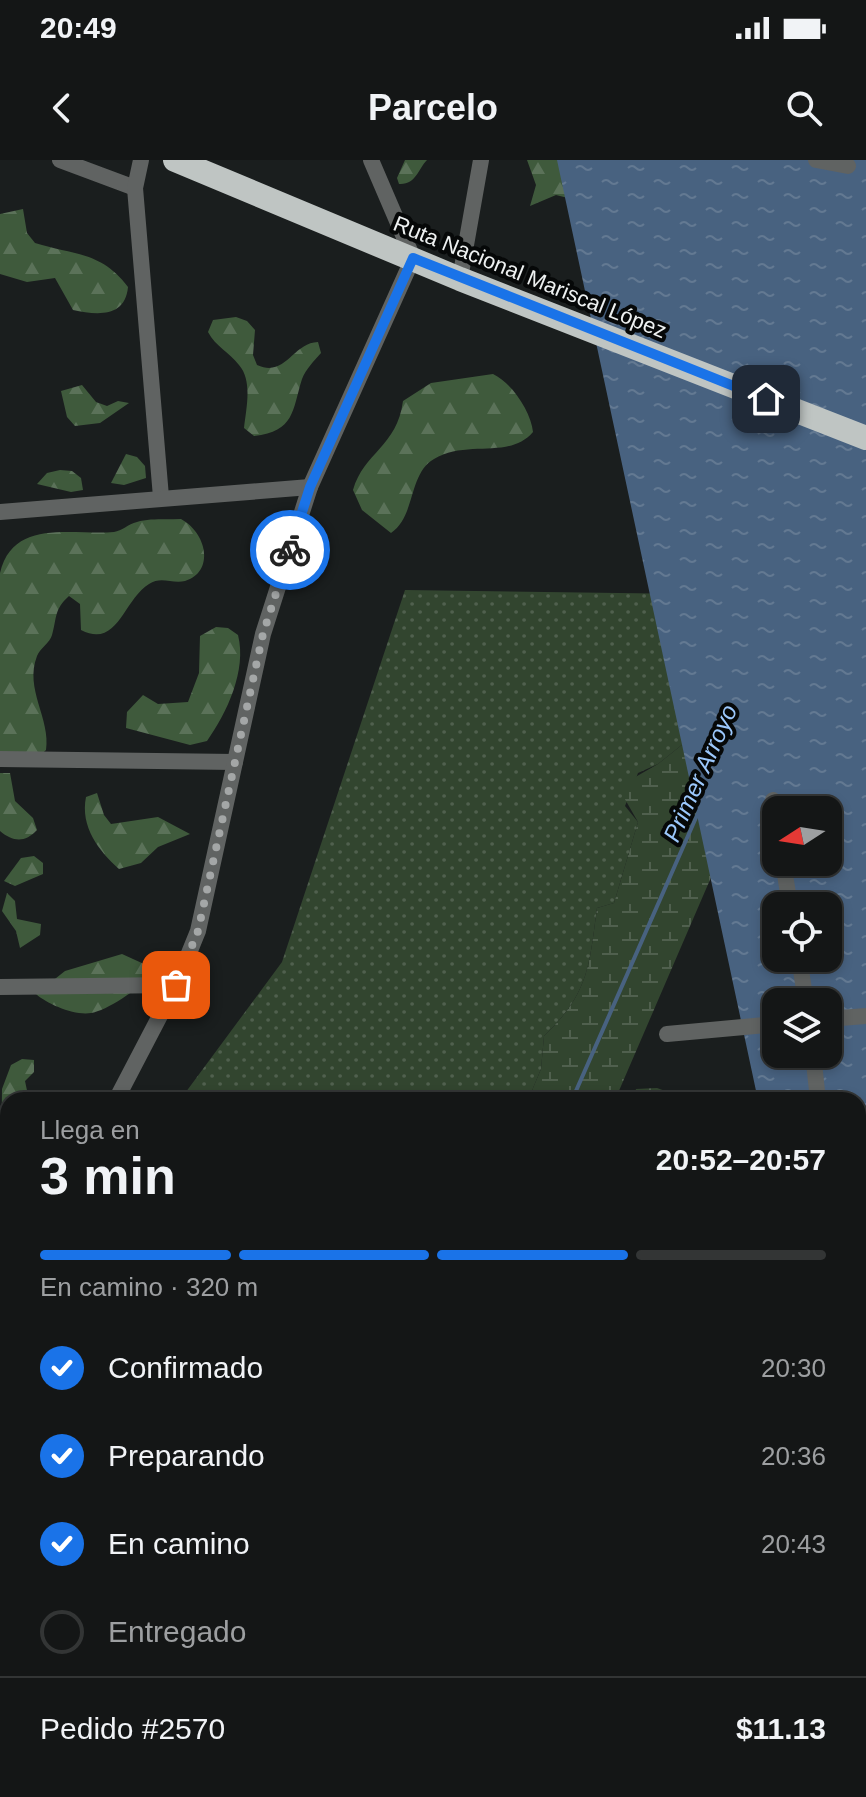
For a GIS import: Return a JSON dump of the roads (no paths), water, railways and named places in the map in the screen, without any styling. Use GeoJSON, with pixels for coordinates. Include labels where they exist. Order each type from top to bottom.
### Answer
{"type":"FeatureCollection","features":[{"type":"Feature","properties":{"kind":"highway","name":"Ruta Nacional Mariscal López"},"geometry":{"type":"LineString","coordinates":[[175,160],[460,279],[866,438]]}},
{"type":"Feature","properties":{"kind":"street"},"geometry":{"type":"LineString","coordinates":[[60,160],[135,188]]}},
{"type":"Feature","properties":{"kind":"street"},"geometry":{"type":"LineString","coordinates":[[141,160],[135,188],[161,497]]}},
{"type":"Feature","properties":{"kind":"street"},"geometry":{"type":"LineString","coordinates":[[120,1092],[176,985],[198,931],[263,634],[310,487],[413,258],[371,160]]}},
{"type":"Feature","properties":{"kind":"street"},"geometry":{"type":"LineString","coordinates":[[460,279],[481,160]]}},
{"type":"Feature","properties":{"kind":"street"},"geometry":{"type":"LineString","coordinates":[[816,160],[848,166]]}},
{"type":"Feature","properties":{"kind":"street"},"geometry":{"type":"LineString","coordinates":[[0,512],[310,487]]}},
{"type":"Feature","properties":{"kind":"street"},"geometry":{"type":"LineString","coordinates":[[0,759],[235,762]]}},
{"type":"Feature","properties":{"kind":"street"},"geometry":{"type":"LineString","coordinates":[[0,987],[176,985]]}},
{"type":"Feature","properties":{"kind":"street"},"geometry":{"type":"LineString","coordinates":[[842,1018],[866,1016]]}},
{"type":"Feature","properties":{"kind":"street"},"geometry":{"type":"LineString","coordinates":[[667,1034],[762,1025]]}},
{"type":"Feature","properties":{"kind":"street"},"geometry":{"type":"LineString","coordinates":[[815,1068],[817,1092]]}},
{"type":"Feature","properties":{"kind":"water"},"geometry":{"type":"Polygon","coordinates":[[[557,160],[866,160],[866,1092],[756,1092],[557,160]]]}},
{"type":"Feature","properties":{"kind":"waterway","name":"Primer Arroyo"},"geometry":{"type":"LineString","coordinates":[[576,1092],[698,813]]}}]}
